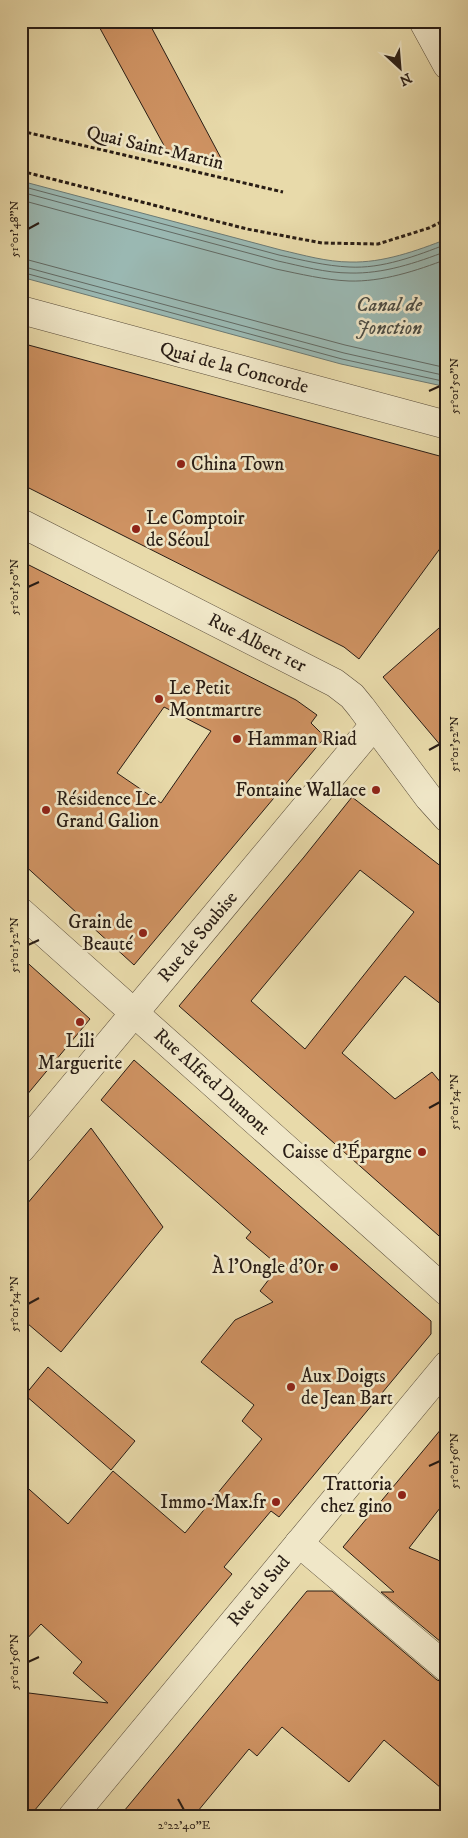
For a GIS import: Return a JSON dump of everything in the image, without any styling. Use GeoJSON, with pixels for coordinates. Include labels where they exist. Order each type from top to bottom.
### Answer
{"type":"FeatureCollection","features":[{"type":"Feature","properties":{"kind":"street"},"geometry":{"type":"LineString","coordinates":[[423,21],[447,65]]}},
{"type":"Feature","properties":{"kind":"street","name":"Quai de la Concorde"},"geometry":{"type":"LineString","coordinates":[[21,310],[447,425]]}},
{"type":"Feature","properties":{"kind":"street","name":"Rue Albert 1er"},"geometry":{"type":"LineString","coordinates":[[21,523],[335,683],[352,696],[429,798],[447,818]]}},
{"type":"Feature","properties":{"kind":"street","name":"Rue de Soubise"},"geometry":{"type":"LineString","coordinates":[[21,1149],[374,725]]}},
{"type":"Feature","properties":{"kind":"street","name":"Rue Alfred Dumont"},"geometry":{"type":"LineString","coordinates":[[21,912],[447,1292]]}},
{"type":"Feature","properties":{"kind":"street","name":"Rue du Sud"},"geometry":{"type":"LineString","coordinates":[[72,1817],[447,1365]]}},
{"type":"Feature","properties":{"kind":"street"},"geometry":{"type":"LineString","coordinates":[[299,1543],[447,1668]]}},
{"type":"Feature","properties":{"kind":"path","name":"Quai Saint-Martin"},"geometry":{"type":"LineString","coordinates":[[21,131],[283,192]]}},
{"type":"Feature","properties":{"kind":"path"},"geometry":{"type":"LineString","coordinates":[[21,171],[247,229],[322,243],[378,244],[430,228],[447,219]]}},
{"type":"Feature","properties":{"kind":"water","name":"Canal de Jonction"},"geometry":{"type":"Polygon","coordinates":[[[21,181],[281,250],[333,261],[375,261],[411,252],[447,239],[447,387],[341,364],[21,277],[21,181]]]}},
{"type":"Feature","properties":{"kind":"building"},"geometry":{"type":"Polygon","coordinates":[[[96,21],[148,21],[222,160],[167,151],[96,21]]]}},
{"type":"Feature","properties":{"kind":"building"},"geometry":{"type":"Polygon","coordinates":[[[21,343],[447,458],[447,539],[359,659],[344,647],[21,484],[21,343]]]}},
{"type":"Feature","properties":{"kind":"building"},"geometry":{"type":"Polygon","coordinates":[[[21,561],[296,700],[317,715],[311,723],[325,737],[134,965],[21,862],[21,561]],[[164,707],[117,773],[161,803],[211,731],[164,707]]]}},
{"type":"Feature","properties":{"kind":"building"},"geometry":{"type":"Polygon","coordinates":[[[447,621],[447,753],[383,677],[447,621]]]}},
{"type":"Feature","properties":{"kind":"building"},"geometry":{"type":"Polygon","coordinates":[[[352,797],[447,871],[447,1009],[405,976],[342,1053],[395,1099],[432,1072],[447,1090],[447,1243],[179,1006],[352,797]],[[360,870],[251,1001],[305,1049],[414,912],[360,870]]]}},
{"type":"Feature","properties":{"kind":"building"},"geometry":{"type":"Polygon","coordinates":[[[21,957],[90,1019],[21,1102],[21,957]]]}},
{"type":"Feature","properties":{"kind":"building"},"geometry":{"type":"Polygon","coordinates":[[[134,1060],[431,1321],[431,1334],[279,1517],[271,1511],[224,1567],[232,1574],[29,1817],[21,1817],[21,1692],[108,1703],[73,1673],[82,1662],[41,1624],[21,1645],[21,1482],[68,1524],[113,1471],[185,1533],[262,1439],[242,1421],[254,1405],[201,1362],[235,1320],[273,1302],[260,1291],[279,1266],[246,1238],[251,1232],[101,1100],[134,1060]]]}},
{"type":"Feature","properties":{"kind":"building"},"geometry":{"type":"Polygon","coordinates":[[[91,1128],[163,1227],[61,1352],[21,1318],[21,1211],[91,1128]]]}},
{"type":"Feature","properties":{"kind":"building"},"geometry":{"type":"Polygon","coordinates":[[[48,1367],[135,1441],[111,1470],[25,1395],[48,1367]]]}},
{"type":"Feature","properties":{"kind":"building"},"geometry":{"type":"Polygon","coordinates":[[[447,1422],[447,1499],[409,1548],[438,1560],[447,1568],[447,1647],[381,1592],[394,1592],[343,1547],[447,1422]]]}},
{"type":"Feature","properties":{"kind":"building"},"geometry":{"type":"Polygon","coordinates":[[[307,1591],[332,1591],[437,1680],[447,1683],[447,1793],[384,1740],[349,1782],[282,1727],[257,1756],[249,1749],[193,1817],[119,1817],[307,1591]]]}},
{"type":"Feature","properties":{"kind":"place","name":"China Town"},"geometry":{"type":"Point","coordinates":[181,464]}},
{"type":"Feature","properties":{"kind":"place","name":"Le Comptoir de Séoul"},"geometry":{"type":"Point","coordinates":[136,529]}},
{"type":"Feature","properties":{"kind":"place","name":"Le Petit Montmartre"},"geometry":{"type":"Point","coordinates":[159,699]}},
{"type":"Feature","properties":{"kind":"place","name":"Hamman Riad"},"geometry":{"type":"Point","coordinates":[237,739]}},
{"type":"Feature","properties":{"kind":"place","name":"Fontaine Wallace"},"geometry":{"type":"Point","coordinates":[376,790]}},
{"type":"Feature","properties":{"kind":"place","name":"Résidence Le Grand Galion"},"geometry":{"type":"Point","coordinates":[46,810]}},
{"type":"Feature","properties":{"kind":"place","name":"Grain de Beauté"},"geometry":{"type":"Point","coordinates":[143,933]}},
{"type":"Feature","properties":{"kind":"place","name":"Lili Marguerite"},"geometry":{"type":"Point","coordinates":[80,1022]}},
{"type":"Feature","properties":{"kind":"place","name":"Caisse d'Épargne"},"geometry":{"type":"Point","coordinates":[422,1152]}},
{"type":"Feature","properties":{"kind":"place","name":"À l'Ongle d'Or"},"geometry":{"type":"Point","coordinates":[334,1267]}},
{"type":"Feature","properties":{"kind":"place","name":"Aux Doigts de Jean Bart"},"geometry":{"type":"Point","coordinates":[291,1387]}},
{"type":"Feature","properties":{"kind":"place","name":"Trattoria chez gino"},"geometry":{"type":"Point","coordinates":[402,1495]}},
{"type":"Feature","properties":{"kind":"place","name":"Immo-Max.fr"},"geometry":{"type":"Point","coordinates":[276,1502]}}]}
